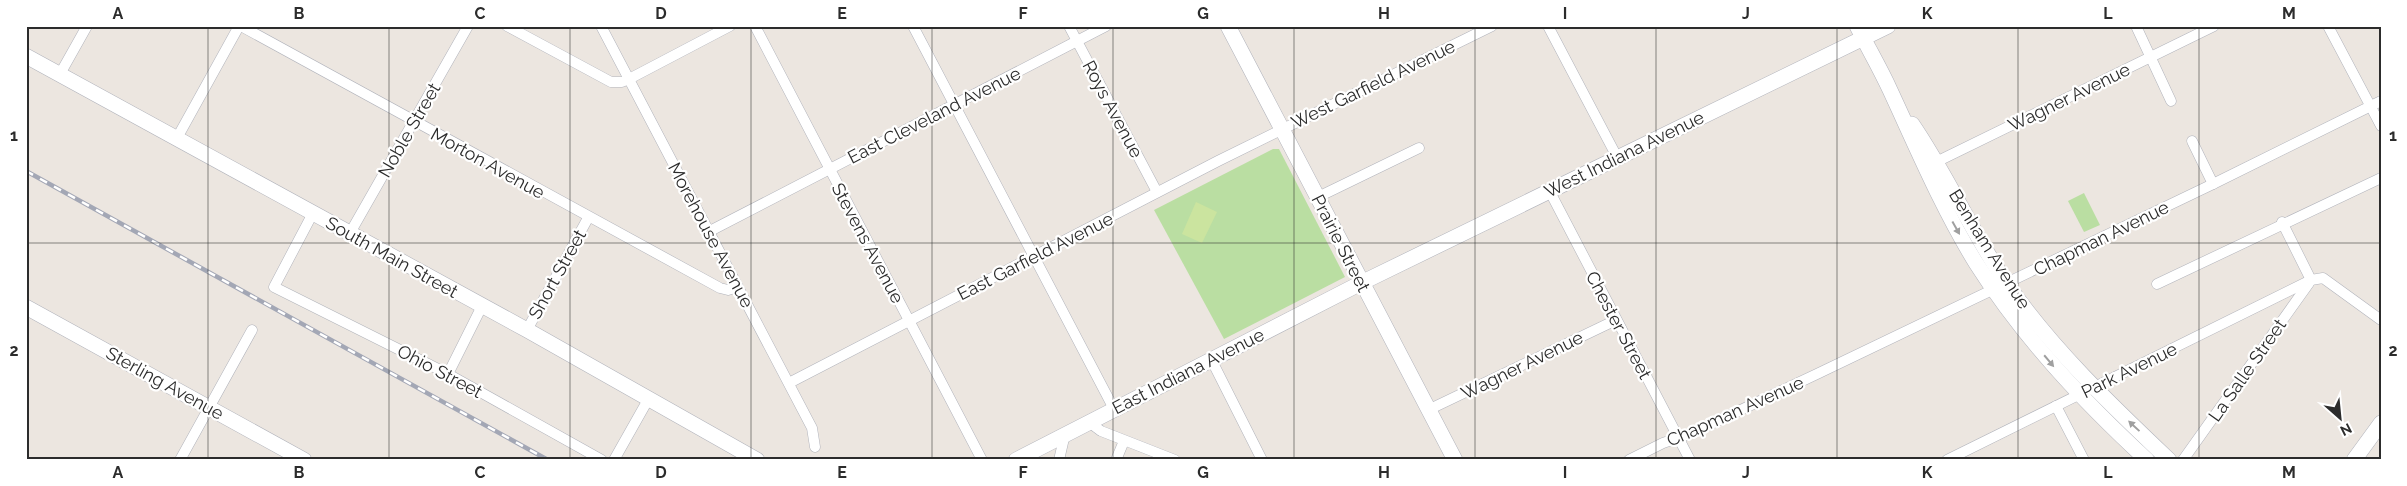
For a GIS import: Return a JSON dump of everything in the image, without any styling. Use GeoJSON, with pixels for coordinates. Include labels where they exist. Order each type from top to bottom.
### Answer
{"type":"FeatureCollection","features":[{"type":"Feature","properties":{"kind":"main road","name":"Prairie Street"},"geometry":{"type":"LineString","coordinates":[[1228,26],[1455,460]]}},
{"type":"Feature","properties":{"kind":"main road","name":"West Indiana Avenue"},"geometry":{"type":"LineString","coordinates":[[1361,282],[1616,157],[1860,32],[1888,26]]}},
{"type":"Feature","properties":{"kind":"main road","name":"Benham Avenue"},"geometry":{"type":"LineString","coordinates":[[1860,32],[1931,164],[2034,344],[2079,395],[2147,460]]}},
{"type":"Feature","properties":{"kind":"main road","name":"South Main Street"},"geometry":{"type":"LineString","coordinates":[[26,56],[526,330],[757,460]]}},
{"type":"Feature","properties":{"kind":"main road","name":"East Indiana Avenue"},"geometry":{"type":"LineString","coordinates":[[1016,460],[1361,282]]}},
{"type":"Feature","properties":{"kind":"main road","name":"Benham Avenue"},"geometry":{"type":"LineString","coordinates":[[2000,286],[2095,387],[2169,460]]}},
{"type":"Feature","properties":{"kind":"main road","name":"Sterling Avenue"},"geometry":{"type":"LineString","coordinates":[[26,307],[304,460]]}},
{"type":"Feature","properties":{"kind":"main road"},"geometry":{"type":"LineString","coordinates":[[2354,460],[2381,423]]}},
{"type":"Feature","properties":{"kind":"street"},"geometry":{"type":"LineString","coordinates":[[60,74],[87,26]]}},
{"type":"Feature","properties":{"kind":"street"},"geometry":{"type":"LineString","coordinates":[[177,138],[240,26]]}},
{"type":"Feature","properties":{"kind":"street","name":"Morton Avenue"},"geometry":{"type":"LineString","coordinates":[[240,26],[588,218],[720,288],[728,290],[738,286]]}},
{"type":"Feature","properties":{"kind":"street","name":"Noble Street"},"geometry":{"type":"LineString","coordinates":[[350,233],[468,26]]}},
{"type":"Feature","properties":{"kind":"street"},"geometry":{"type":"LineString","coordinates":[[507,26],[611,82],[622,82],[629,79],[730,26]]}},
{"type":"Feature","properties":{"kind":"street","name":"Morehouse Avenue"},"geometry":{"type":"LineString","coordinates":[[601,26],[812,428],[815,447]]}},
{"type":"Feature","properties":{"kind":"street","name":"Stevens Avenue"},"geometry":{"type":"LineString","coordinates":[[756,26],[982,460]]}},
{"type":"Feature","properties":{"kind":"street"},"geometry":{"type":"LineString","coordinates":[[913,26],[1114,409]]}},
{"type":"Feature","properties":{"kind":"street","name":"Roys Avenue"},"geometry":{"type":"LineString","coordinates":[[1069,26],[1158,192]]}},
{"type":"Feature","properties":{"kind":"street","name":"East Cleveland Avenue"},"geometry":{"type":"LineString","coordinates":[[710,232],[1106,26]]}},
{"type":"Feature","properties":{"kind":"street","name":"West Garfield Avenue"},"geometry":{"type":"LineString","coordinates":[[1281,129],[1492,26]]}},
{"type":"Feature","properties":{"kind":"street"},"geometry":{"type":"LineString","coordinates":[[1548,26],[1616,157]]}},
{"type":"Feature","properties":{"kind":"street"},"geometry":{"type":"LineString","coordinates":[[2136,26],[2171,101]]}},
{"type":"Feature","properties":{"kind":"street","name":"Wagner Avenue"},"geometry":{"type":"LineString","coordinates":[[1931,164],[2214,26]]}},
{"type":"Feature","properties":{"kind":"street"},"geometry":{"type":"LineString","coordinates":[[2328,26],[2381,126]]}},
{"type":"Feature","properties":{"kind":"street","name":"Chapman Avenue"},"geometry":{"type":"LineString","coordinates":[[1629,460],[2000,286],[2381,101]]}},
{"type":"Feature","properties":{"kind":"street","name":"East Garfield Avenue"},"geometry":{"type":"LineString","coordinates":[[789,383],[1281,129]]}},
{"type":"Feature","properties":{"kind":"street"},"geometry":{"type":"LineString","coordinates":[[2192,141],[2213,184]]}},
{"type":"Feature","properties":{"kind":"street"},"geometry":{"type":"LineString","coordinates":[[1318,197],[1419,148]]}},
{"type":"Feature","properties":{"kind":"street"},"geometry":{"type":"LineString","coordinates":[[2157,284],[2381,178]]}},
{"type":"Feature","properties":{"kind":"street","name":"Chester Street"},"geometry":{"type":"LineString","coordinates":[[1549,190],[1690,460]]}},
{"type":"Feature","properties":{"kind":"street","name":"Ohio Street"},"geometry":{"type":"LineString","coordinates":[[313,213],[274,287],[448,374],[602,460]]}},
{"type":"Feature","properties":{"kind":"street","name":"Short Street"},"geometry":{"type":"LineString","coordinates":[[526,330],[588,218]]}},
{"type":"Feature","properties":{"kind":"street"},"geometry":{"type":"LineString","coordinates":[[2283,223],[2311,280],[2324,278],[2381,320]]}},
{"type":"Feature","properties":{"kind":"street","name":"Park Avenue"},"geometry":{"type":"LineString","coordinates":[[1947,460],[2311,280]]}},
{"type":"Feature","properties":{"kind":"street","name":"La Salle Street"},"geometry":{"type":"LineString","coordinates":[[2183,460],[2311,280]]}},
{"type":"Feature","properties":{"kind":"street"},"geometry":{"type":"LineString","coordinates":[[448,374],[482,306]]}},
{"type":"Feature","properties":{"kind":"street","name":"Wagner Avenue"},"geometry":{"type":"LineString","coordinates":[[1428,410],[1616,320]]}},
{"type":"Feature","properties":{"kind":"street"},"geometry":{"type":"LineString","coordinates":[[180,460],[252,330]]}},
{"type":"Feature","properties":{"kind":"street"},"geometry":{"type":"LineString","coordinates":[[1210,359],[1262,460]]}},
{"type":"Feature","properties":{"kind":"street"},"geometry":{"type":"LineString","coordinates":[[614,460],[649,398]]}},
{"type":"Feature","properties":{"kind":"street"},"geometry":{"type":"LineString","coordinates":[[2056,406],[2084,460]]}},
{"type":"Feature","properties":{"kind":"street"},"geometry":{"type":"LineString","coordinates":[[1089,422],[1101,431],[1175,460]]}},
{"type":"Feature","properties":{"kind":"street"},"geometry":{"type":"LineString","coordinates":[[1059,460],[1065,434]]}},
{"type":"Feature","properties":{"kind":"street"},"geometry":{"type":"LineString","coordinates":[[1116,460],[1124,441]]}},
{"type":"Feature","properties":{"kind":"green space"},"geometry":{"type":"Polygon","coordinates":[[[1273,149],[1279,149],[1345,277],[1224,339],[1154,210],[1273,149]]]}},
{"type":"Feature","properties":{"kind":"green space"},"geometry":{"type":"Polygon","coordinates":[[[2084,193],[2100,225],[2084,232],[2068,201],[2084,193]]]}},
{"type":"Feature","properties":{"kind":"green space"},"geometry":{"type":"Polygon","coordinates":[[[1196,202],[1217,212],[1202,243],[1182,234],[1196,202]]]}},
{"type":"Feature","properties":{"kind":"railway"},"geometry":{"type":"LineString","coordinates":[[26,171],[548,460]]}}]}
